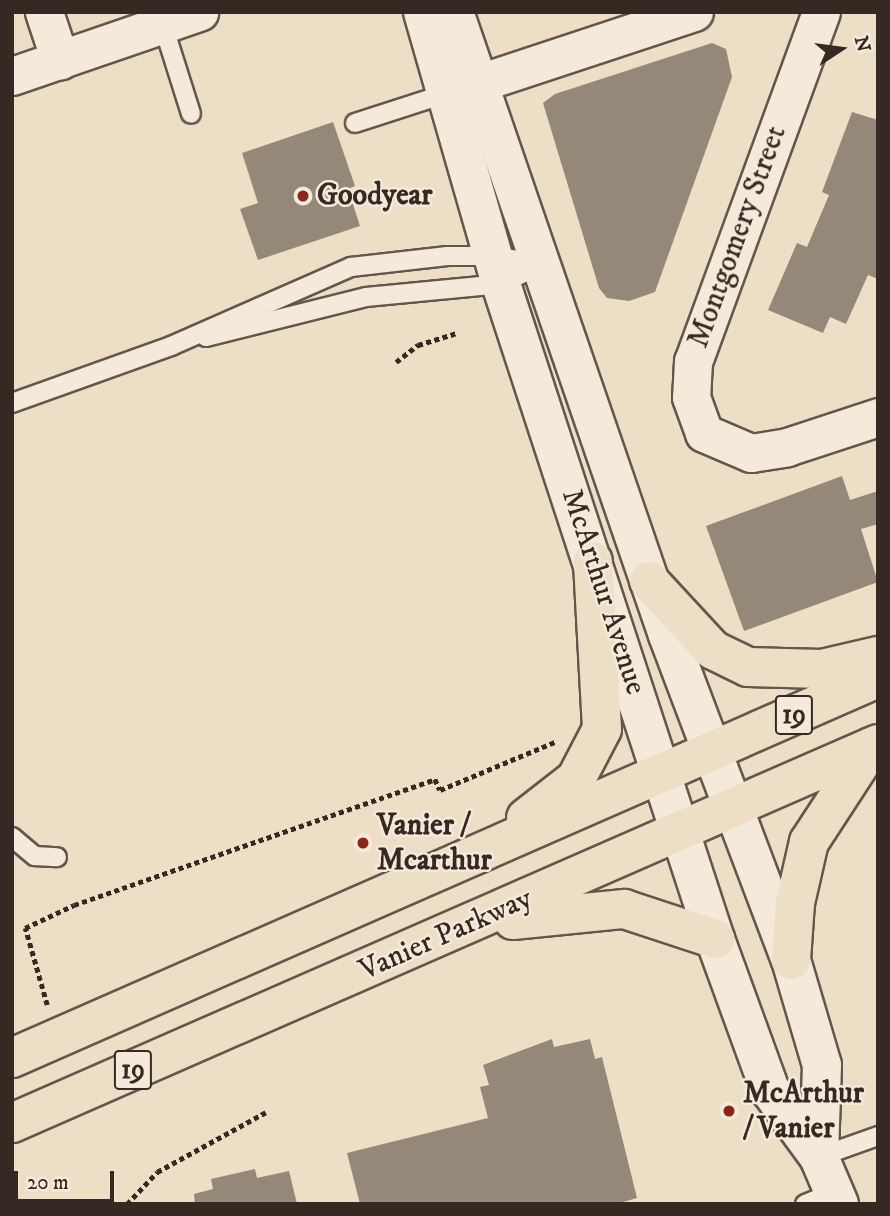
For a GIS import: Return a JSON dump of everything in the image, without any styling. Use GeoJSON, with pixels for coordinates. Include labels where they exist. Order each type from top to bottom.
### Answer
{"type":"FeatureCollection","features":[{"type":"Feature","properties":{"kind":"main road","name":"McArthur Avenue"},"geometry":{"type":"LineString","coordinates":[[423,12],[462,88],[542,264],[649,581],[791,960],[822,1065],[819,1157],[826,1200]]}},
{"type":"Feature","properties":{"kind":"main road","name":"McArthur Avenue"},"geometry":{"type":"LineString","coordinates":[[454,12],[462,88],[497,270],[682,829],[715,939],[770,1090],[819,1157]]}},
{"type":"Feature","properties":{"kind":"main road"},"geometry":{"type":"LineString","coordinates":[[467,862],[561,793],[596,747],[604,712],[593,561]]}},
{"type":"Feature","properties":{"kind":"main road"},"geometry":{"type":"LineString","coordinates":[[649,581],[713,650],[748,667],[799,671],[878,656]]}},
{"type":"Feature","properties":{"kind":"main road","name":"19"},"geometry":{"type":"LineString","coordinates":[[12,1058],[467,862],[878,678]]}},
{"type":"Feature","properties":{"kind":"main road"},"geometry":{"type":"LineString","coordinates":[[791,960],[795,902],[809,842],[874,746]]}},
{"type":"Feature","properties":{"kind":"main road","name":"Vanier Parkway"},"geometry":{"type":"LineString","coordinates":[[12,1123],[469,926],[682,829],[874,746]]}},
{"type":"Feature","properties":{"kind":"main road"},"geometry":{"type":"LineString","coordinates":[[469,926],[584,909],[624,909],[715,939]]}},
{"type":"Feature","properties":{"kind":"street"},"geometry":{"type":"LineString","coordinates":[[44,12],[60,60]]}},
{"type":"Feature","properties":{"kind":"street"},"geometry":{"type":"LineString","coordinates":[[12,76],[200,12]]}},
{"type":"Feature","properties":{"kind":"street"},"geometry":{"type":"LineString","coordinates":[[462,88],[694,12]]}},
{"type":"Feature","properties":{"kind":"street","name":"Montgomery Street"},"geometry":{"type":"LineString","coordinates":[[821,12],[693,361],[691,397],[704,433],[733,449],[768,452],[878,417]]}},
{"type":"Feature","properties":{"kind":"lane"},"geometry":{"type":"LineString","coordinates":[[163,24],[191,114]]}},
{"type":"Feature","properties":{"kind":"lane"},"geometry":{"type":"LineString","coordinates":[[355,123],[462,88]]}},
{"type":"Feature","properties":{"kind":"lane"},"geometry":{"type":"LineString","coordinates":[[171,346],[366,297],[497,270],[542,264]]}},
{"type":"Feature","properties":{"kind":"lane"},"geometry":{"type":"LineString","coordinates":[[12,403],[171,346],[351,267],[497,270],[542,264]]}},
{"type":"Feature","properties":{"kind":"lane"},"geometry":{"type":"LineString","coordinates":[[12,837],[35,856],[57,857]]}},
{"type":"Feature","properties":{"kind":"lane"},"geometry":{"type":"LineString","coordinates":[[819,1157],[878,1136]]}},
{"type":"Feature","properties":{"kind":"path"},"geometry":{"type":"LineString","coordinates":[[396,362],[418,345],[457,333]]}},
{"type":"Feature","properties":{"kind":"path"},"geometry":{"type":"LineString","coordinates":[[48,1009],[25,928],[74,905],[435,779],[440,790],[563,740]]}},
{"type":"Feature","properties":{"kind":"path"},"geometry":{"type":"LineString","coordinates":[[127,1204],[157,1172],[266,1112]]}},
{"type":"Feature","properties":{"kind":"building"},"geometry":{"type":"Polygon","coordinates":[[[712,43],[726,49],[732,77],[655,292],[629,301],[607,298],[599,288],[543,103],[555,94],[712,43]]]}},
{"type":"Feature","properties":{"kind":"building"},"geometry":{"type":"Polygon","coordinates":[[[852,112],[878,120],[878,279],[868,275],[846,324],[830,317],[823,333],[768,310],[797,243],[807,247],[829,195],[822,192],[852,112]]]}},
{"type":"Feature","properties":{"kind":"building","name":"Goodyear"},"geometry":{"type":"Polygon","coordinates":[[[333,122],[355,186],[348,189],[360,226],[258,260],[240,209],[258,203],[242,153],[333,122]]]}},
{"type":"Feature","properties":{"kind":"building"},"geometry":{"type":"Polygon","coordinates":[[[842,476],[850,500],[878,491],[878,524],[861,529],[878,582],[744,631],[706,526],[842,476]]]}},
{"type":"Feature","properties":{"kind":"building"},"geometry":{"type":"Polygon","coordinates":[[[552,1039],[554,1047],[590,1039],[595,1059],[602,1057],[637,1198],[616,1204],[360,1204],[347,1153],[488,1118],[480,1087],[489,1085],[483,1065],[552,1039]]]}},
{"type":"Feature","properties":{"kind":"building"},"geometry":{"type":"Polygon","coordinates":[[[255,1169],[257,1178],[289,1171],[297,1204],[195,1204],[194,1194],[213,1189],[211,1179],[255,1169]]]}},
{"type":"Feature","properties":{"kind":"place","name":"Goodyear"},"geometry":{"type":"Point","coordinates":[303,196]}},
{"type":"Feature","properties":{"kind":"place","name":"Vanier / Mcarthur"},"geometry":{"type":"Point","coordinates":[363,843]}},
{"type":"Feature","properties":{"kind":"place","name":"McArthur / Vanier"},"geometry":{"type":"Point","coordinates":[729,1111]}}]}
